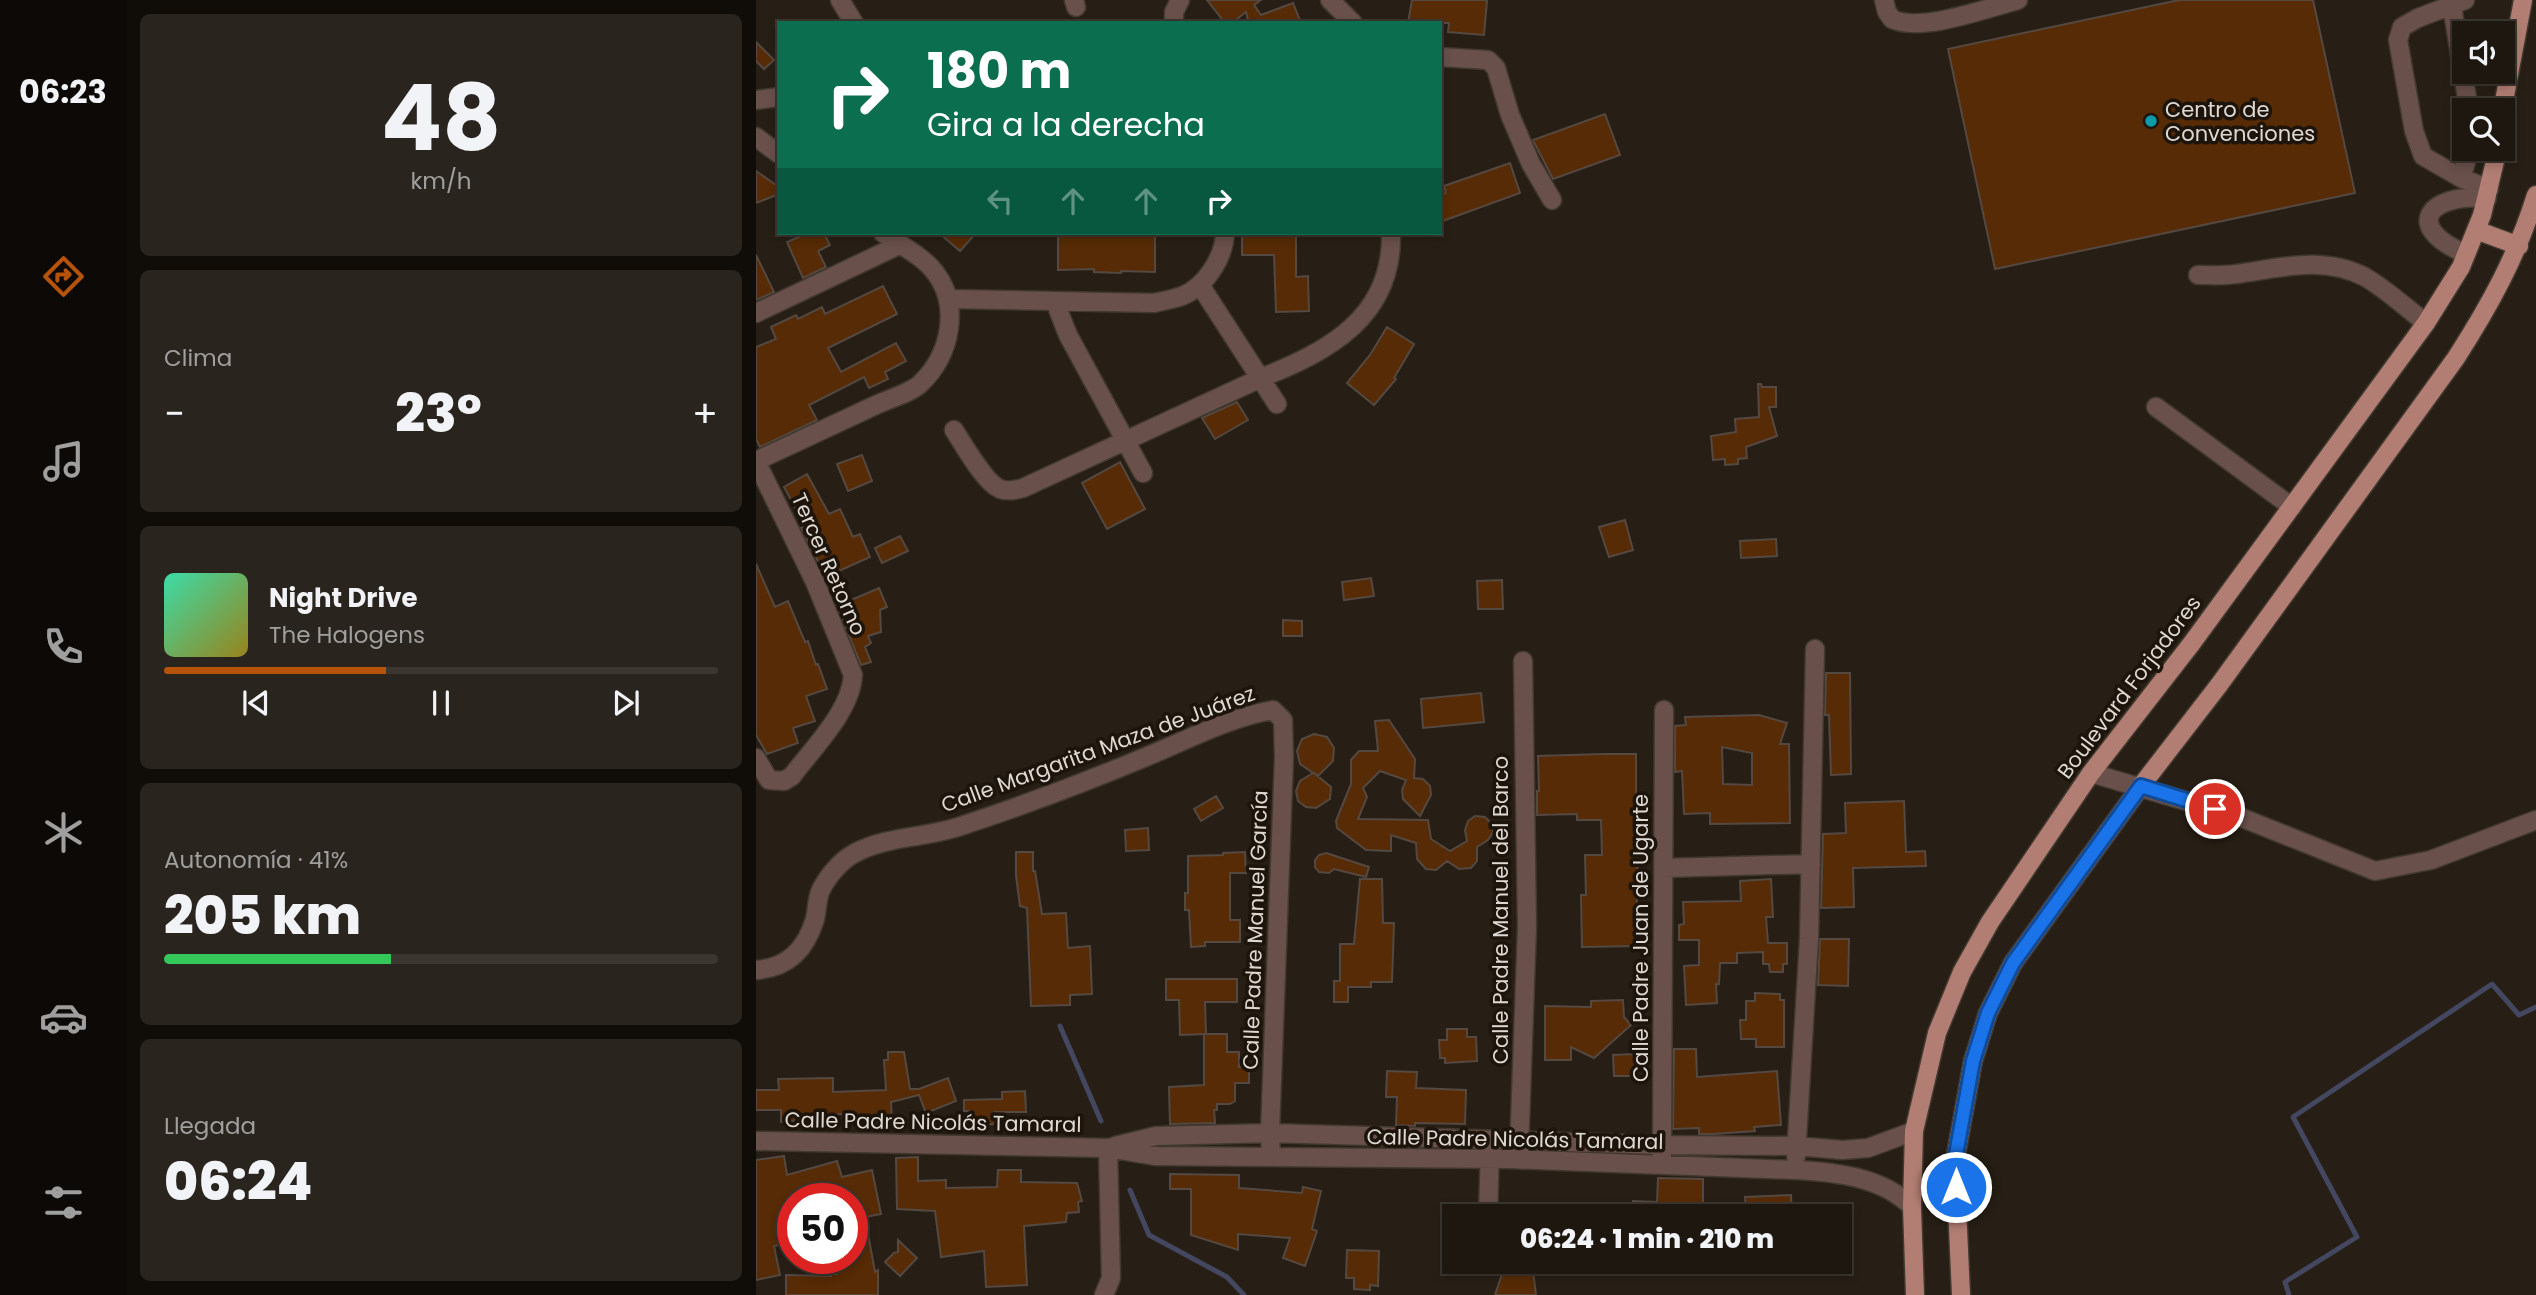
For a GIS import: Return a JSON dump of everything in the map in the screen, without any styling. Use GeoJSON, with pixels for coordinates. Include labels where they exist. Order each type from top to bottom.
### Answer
{"type":"FeatureCollection","features":[{"type":"Feature","properties":{"kind":"main road"},"geometry":{"type":"LineString","coordinates":[[2505,98],[2523,0]]}},
{"type":"Feature","properties":{"kind":"main road","name":"Boulevard Forjadores"},"geometry":{"type":"LineString","coordinates":[[1915,1295],[1912,1207],[1914,1131],[1937,1034],[1962,972],[1990,922],[2091,773],[2192,643],[2426,323],[2461,267],[2488,194],[2495,161]]}},
{"type":"Feature","properties":{"kind":"main road"},"geometry":{"type":"LineString","coordinates":[[1961,1295],[1955,1160],[1973,1061],[1988,1013],[2013,963],[2456,358],[2492,301],[2519,246],[2536,195]]}},
{"type":"Feature","properties":{"kind":"main road"},"geometry":{"type":"LineString","coordinates":[[2476,230],[2519,246]]}},
{"type":"Feature","properties":{"kind":"street"},"geometry":{"type":"LineString","coordinates":[[840,0],[853,21]]}},
{"type":"Feature","properties":{"kind":"street"},"geometry":{"type":"LineString","coordinates":[[1174,21],[1174,12],[1180,0]]}},
{"type":"Feature","properties":{"kind":"street"},"geometry":{"type":"LineString","coordinates":[[1884,0],[1892,19],[1913,23],[1935,21],[2018,0]]}},
{"type":"Feature","properties":{"kind":"street"},"geometry":{"type":"LineString","coordinates":[[2468,98],[2459,3],[2402,27],[2398,40],[2418,145],[2423,156],[2488,194]]}},
{"type":"Feature","properties":{"kind":"street"},"geometry":{"type":"LineString","coordinates":[[1332,9],[1350,21]]}},
{"type":"Feature","properties":{"kind":"street"},"geometry":{"type":"LineString","coordinates":[[1442,57],[1488,60],[1496,68],[1515,127],[1531,164],[1552,200]]}},
{"type":"Feature","properties":{"kind":"street"},"geometry":{"type":"LineString","coordinates":[[756,100],[777,97]]}},
{"type":"Feature","properties":{"kind":"street"},"geometry":{"type":"LineString","coordinates":[[756,137],[777,153]]}},
{"type":"Feature","properties":{"kind":"street"},"geometry":{"type":"LineString","coordinates":[[2461,178],[2466,161]]}},
{"type":"Feature","properties":{"kind":"street"},"geometry":{"type":"LineString","coordinates":[[2466,254],[2436,238],[2428,221],[2430,214],[2435,206],[2447,200],[2488,194]]}},
{"type":"Feature","properties":{"kind":"street"},"geometry":{"type":"LineString","coordinates":[[756,461],[920,385],[940,360],[949,332],[950,299],[934,270],[886,235]]}},
{"type":"Feature","properties":{"kind":"street"},"geometry":{"type":"LineString","coordinates":[[950,299],[1154,303],[1182,296],[1200,285],[1217,261],[1224,235]]}},
{"type":"Feature","properties":{"kind":"street"},"geometry":{"type":"LineString","coordinates":[[954,430],[989,481],[999,489],[1023,488],[1324,349],[1352,328],[1371,307],[1384,283],[1391,235]]}},
{"type":"Feature","properties":{"kind":"street"},"geometry":{"type":"LineString","coordinates":[[756,313],[899,245]]}},
{"type":"Feature","properties":{"kind":"street"},"geometry":{"type":"LineString","coordinates":[[2198,275],[2234,274],[2277,266],[2323,264],[2346,269],[2367,278],[2426,323]]}},
{"type":"Feature","properties":{"kind":"street"},"geometry":{"type":"LineString","coordinates":[[1200,285],[1277,404]]}},
{"type":"Feature","properties":{"kind":"street"},"geometry":{"type":"LineString","coordinates":[[1055,302],[1068,335],[1143,473]]}},
{"type":"Feature","properties":{"kind":"street"},"geometry":{"type":"LineString","coordinates":[[2156,407],[2292,507]]}},
{"type":"Feature","properties":{"kind":"street","name":"Tercer Retorno"},"geometry":{"type":"LineString","coordinates":[[756,461],[815,582],[853,675],[852,688],[845,705],[792,776],[784,781],[769,780],[756,758]]}},
{"type":"Feature","properties":{"kind":"street"},"geometry":{"type":"LineString","coordinates":[[1796,1170],[1811,864],[1815,649]]}},
{"type":"Feature","properties":{"kind":"street","name":"Calle Padre Manuel del Barco"},"geometry":{"type":"LineString","coordinates":[[1519,1159],[1527,926],[1522,661]]}},
{"type":"Feature","properties":{"kind":"street","name":"Calle Margarita Maza de Juárez"},"geometry":{"type":"LineString","coordinates":[[756,970],[785,964],[802,949],[814,920],[820,893],[832,872],[853,853],[882,842],[956,828],[1088,781],[1209,728],[1273,709]]}},
{"type":"Feature","properties":{"kind":"street","name":"Calle Padre Manuel García"},"geometry":{"type":"LineString","coordinates":[[1271,1157],[1284,757],[1283,720],[1273,709]]}},
{"type":"Feature","properties":{"kind":"street","name":"Calle Padre Juan de Ugarte"},"geometry":{"type":"LineString","coordinates":[[1662,1165],[1664,710]]}},
{"type":"Feature","properties":{"kind":"street"},"geometry":{"type":"LineString","coordinates":[[2091,773],[2239,817],[2375,871],[2431,860],[2536,820]]}},
{"type":"Feature","properties":{"kind":"street"},"geometry":{"type":"LineString","coordinates":[[1663,868],[1811,864]]}},
{"type":"Feature","properties":{"kind":"street","name":"Calle Padre Nicolás Tamaral"},"geometry":{"type":"LineString","coordinates":[[1108,1148],[1156,1136],[1270,1133],[1662,1145],[1796,1146],[1842,1150],[1868,1148],[1914,1131]]}},
{"type":"Feature","properties":{"kind":"street"},"geometry":{"type":"LineString","coordinates":[[1488,1204],[1490,1140]]}},
{"type":"Feature","properties":{"kind":"street","name":"Calle Padre Nicolás Tamaral"},"geometry":{"type":"LineString","coordinates":[[756,1141],[1108,1148],[1156,1156],[1519,1159],[1796,1170],[1861,1180],[1902,1196],[1912,1207]]}},
{"type":"Feature","properties":{"kind":"street"},"geometry":{"type":"LineString","coordinates":[[1104,1295],[1111,1278],[1108,1148]]}},
{"type":"Feature","properties":{"kind":"building"},"geometry":{"type":"Polygon","coordinates":[[[1207,0],[1261,0],[1254,5],[1261,15],[1293,3],[1300,21],[1247,21],[1246,12],[1235,21],[1223,21],[1207,0]]]}},
{"type":"Feature","properties":{"kind":"building"},"geometry":{"type":"Polygon","coordinates":[[[1412,0],[1487,0],[1484,35],[1448,32],[1449,23],[1442,21],[1408,21],[1412,0]]]}},
{"type":"Feature","properties":{"kind":"building","name":"Centro de Convenciones"},"geometry":{"type":"Polygon","coordinates":[[[2179,0],[2313,0],[2355,193],[1995,269],[1948,49],[2179,0]]]}},
{"type":"Feature","properties":{"kind":"building"},"geometry":{"type":"Polygon","coordinates":[[[756,42],[774,60],[764,69],[756,61],[756,42]]]}},
{"type":"Feature","properties":{"kind":"building"},"geometry":{"type":"Polygon","coordinates":[[[1605,114],[1620,155],[1553,179],[1533,140],[1605,114]]]}},
{"type":"Feature","properties":{"kind":"building"},"geometry":{"type":"Polygon","coordinates":[[[1510,163],[1520,193],[1442,221],[1442,194],[1446,193],[1444,186],[1510,163]]]}},
{"type":"Feature","properties":{"kind":"building"},"geometry":{"type":"Polygon","coordinates":[[[756,171],[777,186],[777,195],[756,203],[756,171]]]}},
{"type":"Feature","properties":{"kind":"building"},"geometry":{"type":"Polygon","coordinates":[[[803,235],[825,235],[830,245],[818,251],[826,267],[803,278],[787,242],[803,235]]]}},
{"type":"Feature","properties":{"kind":"building"},"geometry":{"type":"Polygon","coordinates":[[[941,235],[974,235],[960,251],[941,235]]]}},
{"type":"Feature","properties":{"kind":"building"},"geometry":{"type":"Polygon","coordinates":[[[1058,235],[1155,235],[1155,272],[1058,270],[1058,235]]]}},
{"type":"Feature","properties":{"kind":"building"},"geometry":{"type":"Polygon","coordinates":[[[1242,235],[1296,235],[1296,277],[1308,276],[1309,311],[1276,312],[1274,255],[1242,255],[1242,235]]]}},
{"type":"Feature","properties":{"kind":"building"},"geometry":{"type":"Polygon","coordinates":[[[756,255],[774,292],[756,300],[756,255]]]}},
{"type":"Feature","properties":{"kind":"building"},"geometry":{"type":"Polygon","coordinates":[[[883,286],[897,314],[828,348],[841,372],[896,343],[906,361],[885,372],[888,379],[869,388],[864,377],[809,405],[817,420],[760,447],[756,439],[756,347],[776,339],[771,327],[796,315],[798,319],[822,307],[825,314],[883,286]]]}},
{"type":"Feature","properties":{"kind":"building"},"geometry":{"type":"Polygon","coordinates":[[[1387,327],[1414,344],[1394,378],[1396,379],[1374,405],[1347,383],[1370,355],[1387,327]]]}},
{"type":"Feature","properties":{"kind":"building"},"geometry":{"type":"Polygon","coordinates":[[[1758,384],[1762,387],[1776,387],[1776,407],[1769,407],[1777,436],[1746,447],[1747,458],[1738,459],[1738,464],[1725,465],[1725,459],[1713,460],[1711,436],[1736,432],[1735,419],[1759,417],[1758,384]]]}},
{"type":"Feature","properties":{"kind":"building"},"geometry":{"type":"Polygon","coordinates":[[[1237,402],[1248,420],[1215,439],[1202,418],[1237,402]]]}},
{"type":"Feature","properties":{"kind":"building"},"geometry":{"type":"Polygon","coordinates":[[[862,455],[872,481],[848,491],[837,464],[862,455]]]}},
{"type":"Feature","properties":{"kind":"building"},"geometry":{"type":"Polygon","coordinates":[[[1120,462],[1145,509],[1107,529],[1082,483],[1120,462]]]}},
{"type":"Feature","properties":{"kind":"building"},"geometry":{"type":"Polygon","coordinates":[[[807,474],[829,514],[840,509],[853,537],[860,534],[870,557],[839,571],[835,563],[822,569],[801,528],[805,526],[784,487],[807,474]]]}},
{"type":"Feature","properties":{"kind":"building"},"geometry":{"type":"Polygon","coordinates":[[[1625,520],[1633,550],[1609,557],[1599,527],[1625,520]]]}},
{"type":"Feature","properties":{"kind":"building"},"geometry":{"type":"Polygon","coordinates":[[[900,536],[908,551],[882,563],[875,548],[900,536]]]}},
{"type":"Feature","properties":{"kind":"building"},"geometry":{"type":"Polygon","coordinates":[[[1776,539],[1777,556],[1741,558],[1740,541],[1776,539]]]}},
{"type":"Feature","properties":{"kind":"building"},"geometry":{"type":"Polygon","coordinates":[[[756,564],[775,607],[788,601],[827,689],[806,696],[815,721],[793,728],[798,743],[767,754],[756,735],[756,564]]]}},
{"type":"Feature","properties":{"kind":"building"},"geometry":{"type":"Polygon","coordinates":[[[1371,578],[1374,596],[1344,600],[1342,582],[1371,578]]]}},
{"type":"Feature","properties":{"kind":"building"},"geometry":{"type":"Polygon","coordinates":[[[1502,580],[1503,609],[1478,609],[1477,581],[1502,580]]]}},
{"type":"Feature","properties":{"kind":"building"},"geometry":{"type":"Polygon","coordinates":[[[879,588],[887,607],[880,610],[881,632],[868,636],[871,643],[865,647],[871,662],[861,665],[839,611],[846,607],[844,603],[879,588]]]}},
{"type":"Feature","properties":{"kind":"building"},"geometry":{"type":"Polygon","coordinates":[[[1283,620],[1302,621],[1302,636],[1283,636],[1283,620]]]}},
{"type":"Feature","properties":{"kind":"building"},"geometry":{"type":"Polygon","coordinates":[[[1826,673],[1850,673],[1851,774],[1831,775],[1829,715],[1825,715],[1826,673]]]}},
{"type":"Feature","properties":{"kind":"building"},"geometry":{"type":"Polygon","coordinates":[[[1481,693],[1484,722],[1423,728],[1421,699],[1481,693]]]}},
{"type":"Feature","properties":{"kind":"building"},"geometry":{"type":"Polygon","coordinates":[[[1759,715],[1787,723],[1780,744],[1789,744],[1790,823],[1710,824],[1710,813],[1684,814],[1682,771],[1675,772],[1675,726],[1686,725],[1685,717],[1759,715]],[[1722,747],[1723,784],[1752,785],[1752,753],[1722,747]]]}},
{"type":"Feature","properties":{"kind":"building"},"geometry":{"type":"Polygon","coordinates":[[[1389,720],[1415,759],[1414,778],[1423,779],[1430,786],[1431,795],[1420,816],[1403,799],[1402,790],[1406,780],[1380,771],[1363,788],[1367,797],[1358,819],[1428,820],[1431,839],[1450,851],[1467,841],[1465,830],[1468,821],[1475,816],[1485,817],[1491,823],[1493,832],[1488,840],[1477,847],[1477,861],[1471,868],[1459,869],[1447,861],[1436,870],[1426,869],[1417,859],[1416,843],[1391,835],[1391,851],[1366,850],[1337,828],[1336,821],[1351,784],[1351,760],[1359,751],[1378,751],[1375,721],[1389,720]]]}},
{"type":"Feature","properties":{"kind":"building"},"geometry":{"type":"Polygon","coordinates":[[[1314,734],[1327,737],[1334,748],[1333,761],[1318,776],[1314,773],[1331,787],[1330,799],[1316,808],[1306,807],[1298,801],[1296,791],[1300,781],[1313,773],[1300,764],[1297,751],[1302,739],[1314,734]]]}},
{"type":"Feature","properties":{"kind":"building"},"geometry":{"type":"Polygon","coordinates":[[[1636,754],[1636,802],[1639,820],[1636,820],[1636,946],[1582,947],[1581,895],[1586,895],[1585,855],[1602,855],[1601,820],[1577,820],[1577,814],[1537,815],[1538,756],[1636,754]]]}},
{"type":"Feature","properties":{"kind":"building"},"geometry":{"type":"Polygon","coordinates":[[[1216,796],[1223,808],[1201,821],[1194,809],[1216,796]]]}},
{"type":"Feature","properties":{"kind":"building"},"geometry":{"type":"Polygon","coordinates":[[[1904,801],[1906,852],[1925,851],[1926,866],[1853,868],[1854,907],[1821,908],[1823,834],[1846,833],[1845,803],[1904,801]]]}},
{"type":"Feature","properties":{"kind":"building"},"geometry":{"type":"Polygon","coordinates":[[[1148,828],[1149,850],[1126,851],[1125,830],[1148,828]]]}},
{"type":"Feature","properties":{"kind":"building"},"geometry":{"type":"Polygon","coordinates":[[[1016,852],[1033,852],[1033,871],[1042,914],[1066,913],[1068,948],[1090,946],[1092,994],[1070,995],[1070,1005],[1031,1006],[1027,908],[1020,906],[1016,852]]]}},
{"type":"Feature","properties":{"kind":"building"},"geometry":{"type":"Polygon","coordinates":[[[1245,852],[1246,873],[1230,873],[1230,920],[1240,920],[1240,942],[1205,942],[1205,946],[1191,947],[1189,910],[1185,910],[1188,856],[1245,852]]]}},
{"type":"Feature","properties":{"kind":"building"},"geometry":{"type":"Polygon","coordinates":[[[1326,853],[1369,867],[1366,877],[1334,869],[1329,873],[1319,872],[1315,867],[1315,860],[1326,853]]]}},
{"type":"Feature","properties":{"kind":"building"},"geometry":{"type":"Polygon","coordinates":[[[1360,879],[1382,879],[1383,923],[1394,923],[1392,982],[1371,982],[1371,987],[1348,987],[1348,1002],[1334,1002],[1334,981],[1340,981],[1340,944],[1354,944],[1360,879]]]}},
{"type":"Feature","properties":{"kind":"building"},"geometry":{"type":"Polygon","coordinates":[[[1771,879],[1773,917],[1766,917],[1768,943],[1787,943],[1787,964],[1783,964],[1783,972],[1770,972],[1769,964],[1763,964],[1763,952],[1737,953],[1737,963],[1720,963],[1719,984],[1716,984],[1717,1003],[1686,1005],[1684,966],[1699,965],[1699,940],[1679,940],[1679,925],[1684,924],[1683,902],[1741,901],[1740,881],[1771,879]]]}},
{"type":"Feature","properties":{"kind":"building"},"geometry":{"type":"Polygon","coordinates":[[[1820,939],[1849,939],[1848,986],[1818,985],[1820,939]]]}},
{"type":"Feature","properties":{"kind":"building"},"geometry":{"type":"Polygon","coordinates":[[[1166,979],[1237,979],[1237,1002],[1205,1002],[1206,1034],[1180,1035],[1179,1000],[1166,1000],[1166,979]]]}},
{"type":"Feature","properties":{"kind":"building"},"geometry":{"type":"Polygon","coordinates":[[[1755,993],[1780,994],[1780,1000],[1784,1000],[1784,1047],[1756,1047],[1756,1039],[1741,1039],[1740,1020],[1746,1020],[1746,1001],[1755,1001],[1755,993]]]}},
{"type":"Feature","properties":{"kind":"building"},"geometry":{"type":"Polygon","coordinates":[[[1623,1000],[1624,1017],[1631,1025],[1594,1058],[1571,1047],[1571,1060],[1545,1060],[1545,1006],[1591,1007],[1591,1001],[1623,1000]]]}},
{"type":"Feature","properties":{"kind":"building"},"geometry":{"type":"Polygon","coordinates":[[[1447,1029],[1467,1029],[1467,1037],[1476,1037],[1477,1061],[1445,1063],[1445,1058],[1440,1058],[1439,1040],[1447,1040],[1447,1029]]]}},
{"type":"Feature","properties":{"kind":"building"},"geometry":{"type":"Polygon","coordinates":[[[1204,1034],[1227,1034],[1227,1052],[1239,1052],[1239,1067],[1249,1067],[1249,1083],[1235,1083],[1235,1101],[1230,1104],[1217,1104],[1217,1110],[1214,1110],[1215,1123],[1170,1124],[1169,1087],[1204,1085],[1204,1034]]]}},
{"type":"Feature","properties":{"kind":"building"},"geometry":{"type":"Polygon","coordinates":[[[1674,1049],[1696,1049],[1697,1077],[1777,1071],[1781,1125],[1754,1127],[1755,1131],[1713,1134],[1699,1134],[1699,1128],[1673,1129],[1674,1049]]]}},
{"type":"Feature","properties":{"kind":"building"},"geometry":{"type":"Polygon","coordinates":[[[888,1052],[904,1052],[910,1089],[919,1089],[948,1078],[956,1101],[926,1113],[919,1095],[891,1102],[892,1123],[873,1123],[873,1117],[843,1117],[843,1114],[802,1116],[795,1117],[795,1121],[781,1122],[781,1110],[756,1110],[756,1090],[779,1090],[778,1079],[833,1078],[833,1092],[886,1090],[884,1060],[888,1060],[888,1052]]]}},
{"type":"Feature","properties":{"kind":"building"},"geometry":{"type":"Polygon","coordinates":[[[1634,1054],[1635,1076],[1614,1076],[1613,1055],[1634,1054]]]}},
{"type":"Feature","properties":{"kind":"building"},"geometry":{"type":"Polygon","coordinates":[[[1387,1071],[1417,1072],[1416,1088],[1466,1090],[1465,1124],[1396,1125],[1397,1097],[1386,1097],[1387,1071]]]}},
{"type":"Feature","properties":{"kind":"building"},"geometry":{"type":"Polygon","coordinates":[[[1025,1091],[1026,1112],[995,1112],[995,1124],[971,1125],[971,1111],[964,1111],[964,1100],[1002,1099],[1002,1092],[1025,1091]]]}},
{"type":"Feature","properties":{"kind":"building"},"geometry":{"type":"Polygon","coordinates":[[[784,1156],[787,1175],[837,1161],[842,1177],[872,1170],[881,1214],[868,1216],[868,1183],[777,1183],[777,1245],[774,1246],[777,1274],[780,1275],[756,1280],[756,1160],[784,1156]]]}},
{"type":"Feature","properties":{"kind":"building"},"geometry":{"type":"Polygon","coordinates":[[[918,1157],[918,1181],[946,1180],[946,1188],[997,1187],[998,1170],[1021,1170],[1021,1182],[1077,1183],[1082,1201],[1078,1202],[1079,1212],[1067,1213],[1066,1222],[1024,1226],[1027,1285],[986,1287],[984,1251],[941,1257],[935,1211],[897,1209],[896,1158],[918,1157]]]}},
{"type":"Feature","properties":{"kind":"building"},"geometry":{"type":"Polygon","coordinates":[[[1170,1174],[1239,1175],[1239,1188],[1302,1193],[1303,1187],[1321,1191],[1312,1229],[1317,1231],[1305,1266],[1283,1258],[1290,1238],[1238,1234],[1238,1250],[1191,1235],[1191,1189],[1170,1189],[1170,1174]]]}},
{"type":"Feature","properties":{"kind":"building"},"geometry":{"type":"Polygon","coordinates":[[[1658,1178],[1703,1179],[1703,1204],[1633,1204],[1633,1201],[1657,1202],[1658,1178]]]}},
{"type":"Feature","properties":{"kind":"building"},"geometry":{"type":"Polygon","coordinates":[[[1791,1195],[1791,1204],[1745,1204],[1745,1197],[1791,1195]]]}},
{"type":"Feature","properties":{"kind":"building"},"geometry":{"type":"Polygon","coordinates":[[[868,1234],[875,1272],[878,1270],[878,1295],[786,1295],[786,1275],[868,1274],[868,1234]]]}},
{"type":"Feature","properties":{"kind":"building"},"geometry":{"type":"Polygon","coordinates":[[[898,1240],[917,1258],[900,1276],[885,1262],[898,1252],[898,1240]]]}},
{"type":"Feature","properties":{"kind":"building"},"geometry":{"type":"Polygon","coordinates":[[[1347,1250],[1379,1251],[1378,1286],[1370,1285],[1370,1290],[1354,1289],[1354,1278],[1346,1278],[1347,1250]]]}},
{"type":"Feature","properties":{"kind":"building"},"geometry":{"type":"Polygon","coordinates":[[[1502,1274],[1533,1274],[1536,1295],[1495,1295],[1502,1274]]]}},
{"type":"Feature","properties":{"kind":"waterway"},"geometry":{"type":"LineString","coordinates":[[2289,1295],[2285,1282],[2357,1237],[2293,1117],[2492,984],[2519,1015],[2536,1007]]}},
{"type":"Feature","properties":{"kind":"waterway"},"geometry":{"type":"LineString","coordinates":[[1060,1026],[1101,1121]]}},
{"type":"Feature","properties":{"kind":"waterway"},"geometry":{"type":"LineString","coordinates":[[1130,1190],[1149,1235],[1227,1277],[1244,1295]]}},
{"type":"Feature","properties":{"kind":"place","name":"Centro de Convenciones"},"geometry":{"type":"Point","coordinates":[2151,121]}},
{"type":"Feature","properties":{"kind":"route"},"geometry":{"type":"LineString","coordinates":[[1956,1187],[1955,1160],[1973,1061],[1988,1013],[2013,963],[2141,786],[2215,809]]}}]}
